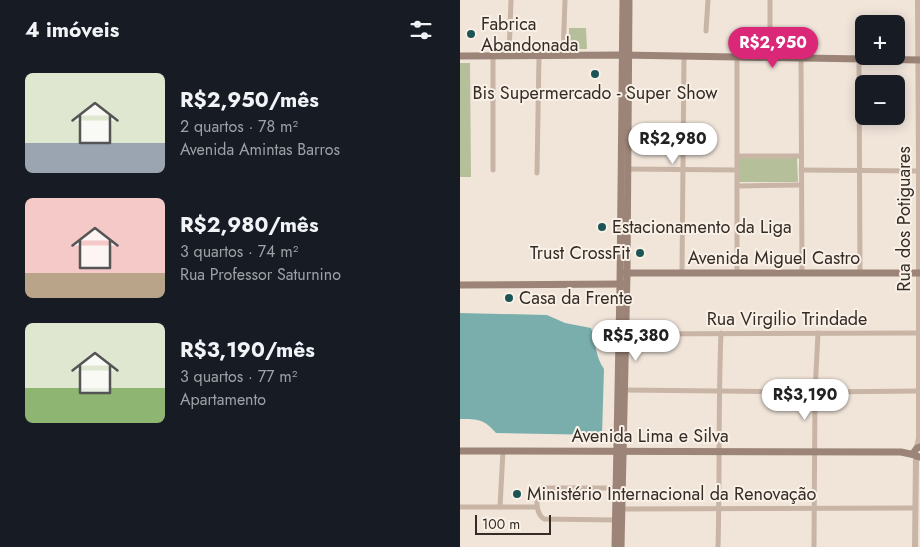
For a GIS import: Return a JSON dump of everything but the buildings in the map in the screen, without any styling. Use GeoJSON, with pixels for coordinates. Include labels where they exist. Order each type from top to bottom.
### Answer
{"type":"FeatureCollection","features":[{"type":"Feature","properties":{"kind":"main road"},"geometry":{"type":"LineString","coordinates":[[615,547],[616,488],[625,390],[626,334],[623,282],[627,273],[627,169],[623,0]]}},
{"type":"Feature","properties":{"kind":"main road"},"geometry":{"type":"LineString","coordinates":[[621,547],[620,451],[625,55],[629,0]]}},
{"type":"Feature","properties":{"kind":"main road"},"geometry":{"type":"LineString","coordinates":[[460,56],[625,55],[855,60]]}},
{"type":"Feature","properties":{"kind":"main road"},"geometry":{"type":"LineString","coordinates":[[905,60],[919,60]]}},
{"type":"Feature","properties":{"kind":"main road","name":"Avenida Miguel Castro"},"geometry":{"type":"LineString","coordinates":[[627,273],[919,273]]}},
{"type":"Feature","properties":{"kind":"main road"},"geometry":{"type":"LineString","coordinates":[[460,286],[623,282]]}},
{"type":"Feature","properties":{"kind":"main road","name":"Avenida Lima e Silva"},"geometry":{"type":"LineString","coordinates":[[460,451],[720,450],[901,452],[918,449]]}},
{"type":"Feature","properties":{"kind":"street"},"geometry":{"type":"LineString","coordinates":[[509,56],[511,0]]}},
{"type":"Feature","properties":{"kind":"street"},"geometry":{"type":"LineString","coordinates":[[563,55],[565,0]]}},
{"type":"Feature","properties":{"kind":"street"},"geometry":{"type":"LineString","coordinates":[[706,31],[708,0]]}},
{"type":"Feature","properties":{"kind":"street"},"geometry":{"type":"LineString","coordinates":[[770,0],[770,58]]}},
{"type":"Feature","properties":{"kind":"street","name":"Rua dos Potiguares"},"geometry":{"type":"LineString","coordinates":[[915,547],[917,530],[914,508],[919,391],[919,0]]}},
{"type":"Feature","properties":{"kind":"street"},"geometry":{"type":"LineString","coordinates":[[493,56],[493,170]]}},
{"type":"Feature","properties":{"kind":"street"},"geometry":{"type":"LineString","coordinates":[[537,173],[539,56]]}},
{"type":"Feature","properties":{"kind":"street"},"geometry":{"type":"LineString","coordinates":[[682,273],[684,56]]}},
{"type":"Feature","properties":{"kind":"street"},"geometry":{"type":"LineString","coordinates":[[737,57],[737,273]]}},
{"type":"Feature","properties":{"kind":"street"},"geometry":{"type":"LineString","coordinates":[[801,58],[802,273]]}},
{"type":"Feature","properties":{"kind":"street"},"geometry":{"type":"LineString","coordinates":[[859,65],[860,273]]}},
{"type":"Feature","properties":{"kind":"street"},"geometry":{"type":"LineString","coordinates":[[737,156],[801,156]]}},
{"type":"Feature","properties":{"kind":"street"},"geometry":{"type":"LineString","coordinates":[[627,169],[737,170]]}},
{"type":"Feature","properties":{"kind":"street"},"geometry":{"type":"LineString","coordinates":[[801,170],[920,171]]}},
{"type":"Feature","properties":{"kind":"street"},"geometry":{"type":"LineString","coordinates":[[737,186],[802,185]]}},
{"type":"Feature","properties":{"kind":"street"},"geometry":{"type":"LineString","coordinates":[[718,547],[720,450],[718,391],[721,333]]}},
{"type":"Feature","properties":{"kind":"street"},"geometry":{"type":"LineString","coordinates":[[814,547],[815,392],[818,333]]}},
{"type":"Feature","properties":{"kind":"street","name":"Rua Virgilio Trindade"},"geometry":{"type":"LineString","coordinates":[[626,334],[919,333]]}},
{"type":"Feature","properties":{"kind":"street"},"geometry":{"type":"LineString","coordinates":[[625,390],[919,391]]}},
{"type":"Feature","properties":{"kind":"street"},"geometry":{"type":"LineString","coordinates":[[500,507],[503,451]]}},
{"type":"Feature","properties":{"kind":"street"},"geometry":{"type":"LineString","coordinates":[[615,520],[544,519],[539,515],[537,507],[540,489],[616,488]]}},
{"type":"Feature","properties":{"kind":"street"},"geometry":{"type":"LineString","coordinates":[[460,507],[537,507]]}},
{"type":"Feature","properties":{"kind":"street"},"geometry":{"type":"LineString","coordinates":[[622,509],[914,508]]}},
{"type":"Feature","properties":{"kind":"green space"},"geometry":{"type":"Polygon","coordinates":[[[569,28],[586,28],[587,49],[569,49],[569,28]]]}},
{"type":"Feature","properties":{"kind":"green space"},"geometry":{"type":"Polygon","coordinates":[[[460,63],[470,63],[471,177],[460,177],[460,63]]]}},
{"type":"Feature","properties":{"kind":"green space"},"geometry":{"type":"Polygon","coordinates":[[[738,158],[797,158],[798,182],[738,182],[738,158]]]}},
{"type":"Feature","properties":{"kind":"water"},"geometry":{"type":"Polygon","coordinates":[[[460,313],[547,315],[565,323],[591,328],[599,359],[604,369],[602,435],[496,433],[484,422],[460,419],[460,313]]]}},
{"type":"Feature","properties":{"kind":"place","name":"Fabrica Abandonada"},"geometry":{"type":"Point","coordinates":[471,34]}},
{"type":"Feature","properties":{"kind":"place","name":"Bis Supermercado - Super Show"},"geometry":{"type":"Point","coordinates":[595,74]}},
{"type":"Feature","properties":{"kind":"place","name":"Estacionamento da Liga"},"geometry":{"type":"Point","coordinates":[602,227]}},
{"type":"Feature","properties":{"kind":"place","name":"Trust CrossFit"},"geometry":{"type":"Point","coordinates":[640,253]}},
{"type":"Feature","properties":{"kind":"place","name":"Casa da Frente"},"geometry":{"type":"Point","coordinates":[509,298]}},
{"type":"Feature","properties":{"kind":"place","name":"Ministério Internacional da Renovação"},"geometry":{"type":"Point","coordinates":[517,494]}}]}
